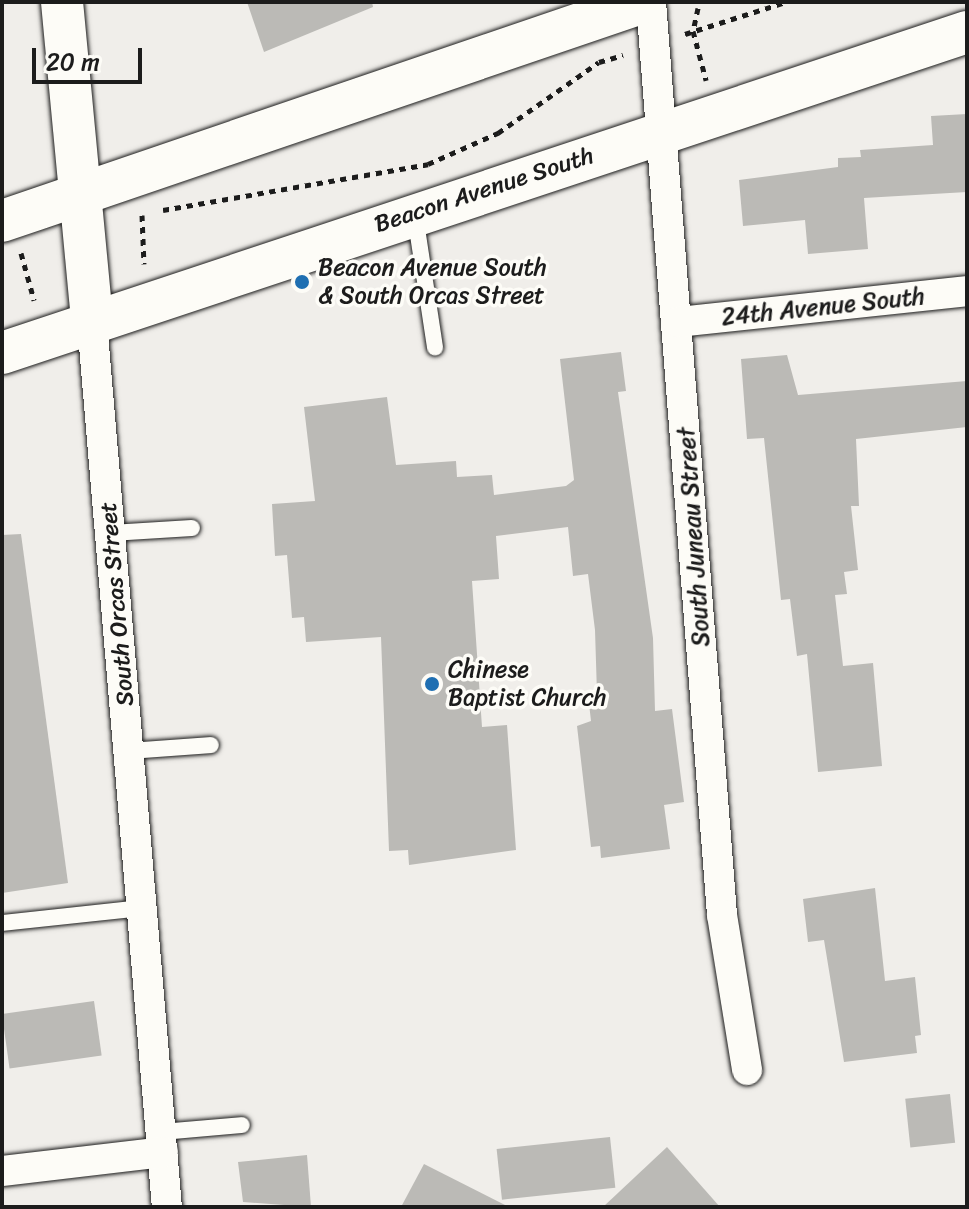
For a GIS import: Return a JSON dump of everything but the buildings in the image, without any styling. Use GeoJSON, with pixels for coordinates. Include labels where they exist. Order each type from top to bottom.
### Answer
{"type":"FeatureCollection","features":[{"type":"Feature","properties":{"kind":"main road","name":"South Orcas Street"},"geometry":{"type":"LineString","coordinates":[[62,2],[77,195],[92,322]]}},
{"type":"Feature","properties":{"kind":"main road"},"geometry":{"type":"LineString","coordinates":[[9,234],[77,195],[644,2]]}},
{"type":"Feature","properties":{"kind":"main road","name":"Beacon Avenue South"},"geometry":{"type":"LineString","coordinates":[[2,353],[414,211],[661,134],[967,32]]}},
{"type":"Feature","properties":{"kind":"street","name":"South Juneau Street"},"geometry":{"type":"LineString","coordinates":[[651,2],[722,915],[747,1070]]}},
{"type":"Feature","properties":{"kind":"street","name":"24th Avenue South"},"geometry":{"type":"LineString","coordinates":[[678,322],[967,291]]}},
{"type":"Feature","properties":{"kind":"street","name":"South Orcas Street"},"geometry":{"type":"LineString","coordinates":[[92,322],[167,1207]]}},
{"type":"Feature","properties":{"kind":"street"},"geometry":{"type":"LineString","coordinates":[[2,1171],[162,1142]]}},
{"type":"Feature","properties":{"kind":"lane"},"geometry":{"type":"LineString","coordinates":[[414,211],[435,348]]}},
{"type":"Feature","properties":{"kind":"lane"},"geometry":{"type":"LineString","coordinates":[[111,533],[192,528]]}},
{"type":"Feature","properties":{"kind":"lane"},"geometry":{"type":"LineString","coordinates":[[130,751],[211,745]]}},
{"type":"Feature","properties":{"kind":"lane"},"geometry":{"type":"LineString","coordinates":[[2,923],[143,908]]}},
{"type":"Feature","properties":{"kind":"lane"},"geometry":{"type":"LineString","coordinates":[[162,1142],[242,1125]]}},
{"type":"Feature","properties":{"kind":"path"},"geometry":{"type":"LineString","coordinates":[[676,37],[786,2]]}},
{"type":"Feature","properties":{"kind":"path"},"geometry":{"type":"LineString","coordinates":[[698,8],[693,31],[709,88]]}},
{"type":"Feature","properties":{"kind":"path"},"geometry":{"type":"LineString","coordinates":[[131,222],[428,164],[498,133],[599,62],[630,53]]}},
{"type":"Feature","properties":{"kind":"path"},"geometry":{"type":"LineString","coordinates":[[146,279],[141,218],[149,205]]}},
{"type":"Feature","properties":{"kind":"path"},"geometry":{"type":"LineString","coordinates":[[9,234],[28,266],[34,312]]}},
{"type":"Feature","properties":{"kind":"place","name":"Beacon Avenue South & South Orcas Street"},"geometry":{"type":"Point","coordinates":[302,282]}},
{"type":"Feature","properties":{"kind":"place","name":"Chinese Baptist Church"},"geometry":{"type":"Point","coordinates":[432,684]}}]}
